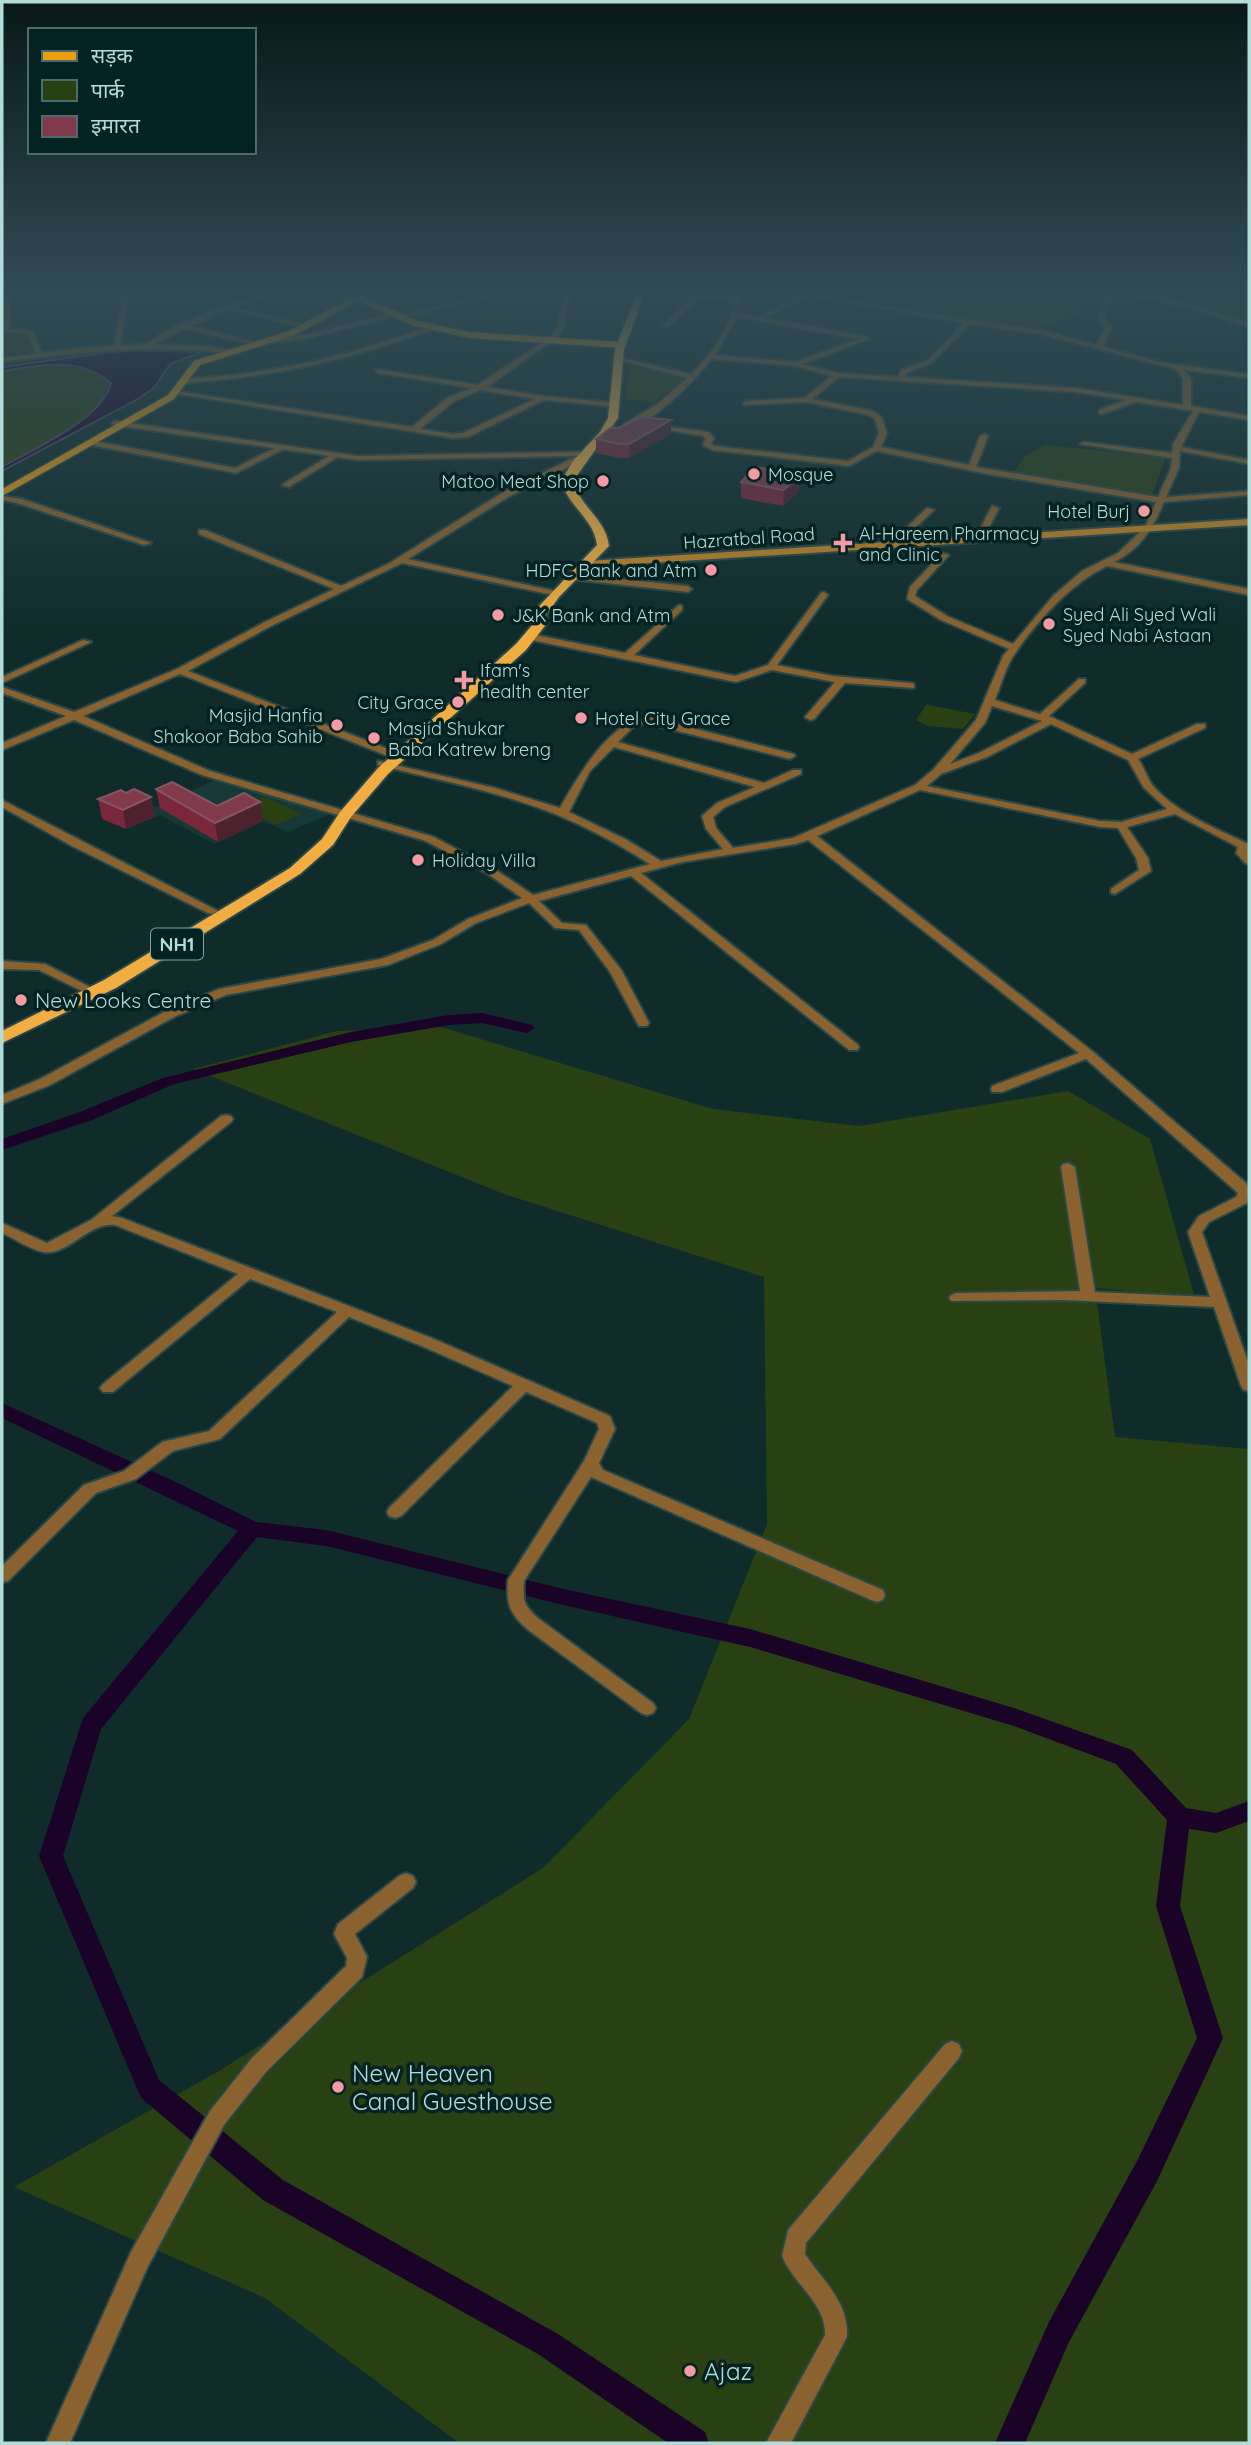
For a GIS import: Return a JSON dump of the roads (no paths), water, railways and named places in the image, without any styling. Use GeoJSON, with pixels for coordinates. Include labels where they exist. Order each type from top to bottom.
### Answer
{"type":"FeatureCollection","features":[{"type":"Feature","properties":{"kind":"highway"},"geometry":{"type":"LineString","coordinates":[[579,457],[604,433],[616,405]]}},
{"type":"Feature","properties":{"kind":"highway","name":"NH1"},"geometry":{"type":"LineString","coordinates":[[2,1038],[110,984],[281,881],[312,858],[387,763],[464,684],[511,645],[532,619],[540,615],[555,594],[601,551],[604,541],[598,524],[567,486],[579,457]]}},
{"type":"Feature","properties":{"kind":"highway","name":"NH1"},"geometry":{"type":"LineString","coordinates":[[387,763],[531,637],[542,622],[540,615]]}},
{"type":"Feature","properties":{"kind":"highway","name":"NH1"},"geometry":{"type":"LineString","coordinates":[[2,1028],[84,987],[273,874],[341,821]]}},
{"type":"Feature","properties":{"kind":"main road"},"geometry":{"type":"LineString","coordinates":[[2,493],[93,443],[146,405]]}},
{"type":"Feature","properties":{"kind":"main road"},"geometry":{"type":"LineString","coordinates":[[2,486],[155,405]]}},
{"type":"Feature","properties":{"kind":"main road","name":"Hazratbal Road"},"geometry":{"type":"LineString","coordinates":[[587,564],[1249,522]]}},
{"type":"Feature","properties":{"kind":"street"},"geometry":{"type":"LineString","coordinates":[[254,405],[461,436],[528,405]]}},
{"type":"Feature","properties":{"kind":"street"},"geometry":{"type":"LineString","coordinates":[[414,430],[444,405]]}},
{"type":"Feature","properties":{"kind":"street"},"geometry":{"type":"LineString","coordinates":[[604,433],[631,424],[656,405]]}},
{"type":"Feature","properties":{"kind":"street"},"geometry":{"type":"LineString","coordinates":[[631,424],[705,434],[710,438],[707,444],[712,448],[832,463],[852,463],[876,448],[883,433],[875,416],[828,405]]}},
{"type":"Feature","properties":{"kind":"street"},"geometry":{"type":"LineString","coordinates":[[1102,412],[1120,405]]}},
{"type":"Feature","properties":{"kind":"street"},"geometry":{"type":"LineString","coordinates":[[1170,405],[1249,418]]}},
{"type":"Feature","properties":{"kind":"street"},"geometry":{"type":"LineString","coordinates":[[2,1100],[45,1082],[198,1000],[250,986],[384,962],[437,942],[490,912],[530,898],[658,864],[781,845],[810,836],[919,787],[937,772],[981,721],[991,702],[999,675],[1014,648],[1066,588],[1085,573],[1128,550],[1149,528],[1175,468],[1176,452],[1198,410]]}},
{"type":"Feature","properties":{"kind":"street"},"geometry":{"type":"LineString","coordinates":[[121,424],[335,456],[408,458],[532,453],[579,457]]}},
{"type":"Feature","properties":{"kind":"street"},"geometry":{"type":"LineString","coordinates":[[972,468],[985,436]]}},
{"type":"Feature","properties":{"kind":"street"},"geometry":{"type":"LineString","coordinates":[[93,443],[236,471],[282,449]]}},
{"type":"Feature","properties":{"kind":"street"},"geometry":{"type":"LineString","coordinates":[[1084,444],[1249,462]]}},
{"type":"Feature","properties":{"kind":"street"},"geometry":{"type":"LineString","coordinates":[[876,448],[972,468],[1161,500],[1249,493]]}},
{"type":"Feature","properties":{"kind":"street"},"geometry":{"type":"LineString","coordinates":[[286,485],[335,456]]}},
{"type":"Feature","properties":{"kind":"street"},"geometry":{"type":"LineString","coordinates":[[2,747],[180,671],[400,560],[505,495],[579,457]]}},
{"type":"Feature","properties":{"kind":"street"},"geometry":{"type":"LineString","coordinates":[[2,498],[19,501],[147,543]]}},
{"type":"Feature","properties":{"kind":"street"},"geometry":{"type":"LineString","coordinates":[[979,539],[995,508]]}},
{"type":"Feature","properties":{"kind":"street"},"geometry":{"type":"LineString","coordinates":[[910,543],[910,528],[930,510]]}},
{"type":"Feature","properties":{"kind":"street"},"geometry":{"type":"LineString","coordinates":[[202,533],[341,589]]}},
{"type":"Feature","properties":{"kind":"street"},"geometry":{"type":"LineString","coordinates":[[945,555],[913,589],[910,597],[944,618],[1014,648]]}},
{"type":"Feature","properties":{"kind":"street"},"geometry":{"type":"LineString","coordinates":[[400,560],[555,594]]}},
{"type":"Feature","properties":{"kind":"street"},"geometry":{"type":"LineString","coordinates":[[1107,563],[1249,592]]}},
{"type":"Feature","properties":{"kind":"street"},"geometry":{"type":"LineString","coordinates":[[572,577],[688,589]]}},
{"type":"Feature","properties":{"kind":"street"},"geometry":{"type":"LineString","coordinates":[[771,667],[824,595]]}},
{"type":"Feature","properties":{"kind":"street"},"geometry":{"type":"LineString","coordinates":[[627,657],[679,608]]}},
{"type":"Feature","properties":{"kind":"street"},"geometry":{"type":"LineString","coordinates":[[531,637],[736,679],[771,667],[842,680],[911,686]]}},
{"type":"Feature","properties":{"kind":"street"},"geometry":{"type":"LineString","coordinates":[[2,680],[86,642]]}},
{"type":"Feature","properties":{"kind":"street"},"geometry":{"type":"LineString","coordinates":[[180,671],[387,763],[516,794],[564,811],[617,837],[658,864]]}},
{"type":"Feature","properties":{"kind":"street"},"geometry":{"type":"LineString","coordinates":[[810,717],[842,680]]}},
{"type":"Feature","properties":{"kind":"street"},"geometry":{"type":"LineString","coordinates":[[937,772],[983,755],[1047,719],[1082,681]]}},
{"type":"Feature","properties":{"kind":"street"},"geometry":{"type":"LineString","coordinates":[[2,690],[72,715],[206,773],[341,821],[430,839],[481,866],[530,898],[561,927],[582,927],[616,971],[643,1023]]}},
{"type":"Feature","properties":{"kind":"street"},"geometry":{"type":"LineString","coordinates":[[991,702],[1047,719],[1132,758],[1139,765],[1150,789],[1177,810],[1247,845],[1242,853],[1249,862]]}},
{"type":"Feature","properties":{"kind":"street"},"geometry":{"type":"LineString","coordinates":[[564,811],[586,770],[629,725],[644,720],[790,757]]}},
{"type":"Feature","properties":{"kind":"street"},"geometry":{"type":"LineString","coordinates":[[1132,758],[1201,726]]}},
{"type":"Feature","properties":{"kind":"street"},"geometry":{"type":"LineString","coordinates":[[611,743],[764,786]]}},
{"type":"Feature","properties":{"kind":"street"},"geometry":{"type":"LineString","coordinates":[[731,852],[710,829],[707,816],[721,805],[797,772]]}},
{"type":"Feature","properties":{"kind":"street"},"geometry":{"type":"LineString","coordinates":[[919,787],[1083,821],[1121,825],[1177,810]]}},
{"type":"Feature","properties":{"kind":"street"},"geometry":{"type":"LineString","coordinates":[[2,803],[76,844],[212,911]]}},
{"type":"Feature","properties":{"kind":"street"},"geometry":{"type":"LineString","coordinates":[[1115,891],[1145,871],[1142,858],[1121,825]]}},
{"type":"Feature","properties":{"kind":"street"},"geometry":{"type":"LineString","coordinates":[[810,836],[1088,1054],[1245,1188],[1242,1200],[1204,1219],[1195,1232],[1249,1387]]}},
{"type":"Feature","properties":{"kind":"street"},"geometry":{"type":"LineString","coordinates":[[633,872],[853,1047]]}},
{"type":"Feature","properties":{"kind":"street"},"geometry":{"type":"LineString","coordinates":[[2,965],[41,967],[84,987]]}},
{"type":"Feature","properties":{"kind":"street"},"geometry":{"type":"LineString","coordinates":[[997,1089],[1088,1054]]}},
{"type":"Feature","properties":{"kind":"street"},"geometry":{"type":"LineString","coordinates":[[2,1228],[46,1248],[64,1243],[95,1223],[226,1119]]}},
{"type":"Feature","properties":{"kind":"street"},"geometry":{"type":"LineString","coordinates":[[1068,1167],[1087,1296]]}},
{"type":"Feature","properties":{"kind":"street"},"geometry":{"type":"LineString","coordinates":[[95,1223],[104,1219],[117,1221],[524,1384],[604,1420],[607,1429],[591,1463],[516,1580],[515,1600],[533,1624],[647,1708]]}},
{"type":"Feature","properties":{"kind":"street"},"geometry":{"type":"LineString","coordinates":[[108,1388],[248,1273]]}},
{"type":"Feature","properties":{"kind":"street"},"geometry":{"type":"LineString","coordinates":[[956,1298],[1087,1296],[1218,1302]]}},
{"type":"Feature","properties":{"kind":"street"},"geometry":{"type":"LineString","coordinates":[[2,1576],[90,1489],[131,1475],[168,1446],[203,1440],[218,1432],[346,1312]]}},
{"type":"Feature","properties":{"kind":"street"},"geometry":{"type":"LineString","coordinates":[[395,1512],[524,1384]]}},
{"type":"Feature","properties":{"kind":"street"},"geometry":{"type":"LineString","coordinates":[[591,1463],[597,1474],[877,1595]]}},
{"type":"Feature","properties":{"kind":"street"},"geometry":{"type":"LineString","coordinates":[[58,2443],[139,2260],[217,2118],[240,2086],[355,1970],[357,1957],[344,1934],[345,1930],[406,1882]]}},
{"type":"Feature","properties":{"kind":"street"},"geometry":{"type":"LineString","coordinates":[[778,2443],[836,2337],[838,2328],[830,2306],[793,2256],[796,2238],[952,2051]]}},
{"type":"Feature","properties":{"kind":"waterway"},"geometry":{"type":"LineString","coordinates":[[2,1145],[86,1116],[169,1081],[351,1037],[449,1020],[482,1018],[527,1028]]}},
{"type":"Feature","properties":{"kind":"waterway"},"geometry":{"type":"LineString","coordinates":[[2,1410],[173,1489],[252,1529]]}},
{"type":"Feature","properties":{"kind":"waterway"},"geometry":{"type":"LineString","coordinates":[[252,1529],[326,1538],[559,1596],[750,1638],[1017,1718],[1124,1757],[1179,1817]]}},
{"type":"Feature","properties":{"kind":"waterway"},"geometry":{"type":"LineString","coordinates":[[252,1529],[91,1725],[51,1856],[150,2089],[273,2190],[548,2344],[694,2443]]}},
{"type":"Feature","properties":{"kind":"waterway"},"geometry":{"type":"LineString","coordinates":[[1179,1817],[1216,1823],[1249,1811]]}},
{"type":"Feature","properties":{"kind":"waterway"},"geometry":{"type":"LineString","coordinates":[[1010,2443],[1059,2332],[1147,2171],[1210,2038],[1168,1906],[1179,1817]]}},
{"type":"Feature","properties":{"kind":"place","name":"Mosque"},"geometry":{"type":"Point","coordinates":[754,474]}},
{"type":"Feature","properties":{"kind":"place","name":"Matoo Meat Shop"},"geometry":{"type":"Point","coordinates":[603,481]}},
{"type":"Feature","properties":{"kind":"place","name":"Hotel Burj"},"geometry":{"type":"Point","coordinates":[1144,511]}},
{"type":"Feature","properties":{"kind":"place","name":"Al-Hareem Pharmacy and Clinic"},"geometry":{"type":"Point","coordinates":[843,543]}},
{"type":"Feature","properties":{"kind":"place","name":"HDFC Bank and Atm"},"geometry":{"type":"Point","coordinates":[711,570]}},
{"type":"Feature","properties":{"kind":"place","name":"J&K Bank and Atm"},"geometry":{"type":"Point","coordinates":[498,615]}},
{"type":"Feature","properties":{"kind":"place","name":"Syed Ali Syed Wali Syed Nabi Astaan"},"geometry":{"type":"Point","coordinates":[1049,624]}},
{"type":"Feature","properties":{"kind":"place","name":"Ifam's health center"},"geometry":{"type":"Point","coordinates":[464,680]}},
{"type":"Feature","properties":{"kind":"place","name":"City Grace"},"geometry":{"type":"Point","coordinates":[458,702]}},
{"type":"Feature","properties":{"kind":"place","name":"Hotel City Grace"},"geometry":{"type":"Point","coordinates":[581,718]}},
{"type":"Feature","properties":{"kind":"place","name":"Masjid Hanfia Shakoor Baba Sahib"},"geometry":{"type":"Point","coordinates":[337,725]}},
{"type":"Feature","properties":{"kind":"place","name":"Masjid Shukar Baba Katrew breng"},"geometry":{"type":"Point","coordinates":[374,738]}},
{"type":"Feature","properties":{"kind":"place","name":"Holiday Villa"},"geometry":{"type":"Point","coordinates":[418,860]}},
{"type":"Feature","properties":{"kind":"place","name":"New Looks Centre"},"geometry":{"type":"Point","coordinates":[21,1000]}},
{"type":"Feature","properties":{"kind":"place","name":"New Heaven Canal Guesthouse"},"geometry":{"type":"Point","coordinates":[338,2087]}},
{"type":"Feature","properties":{"kind":"place","name":"Ajaz"},"geometry":{"type":"Point","coordinates":[690,2371]}}]}
